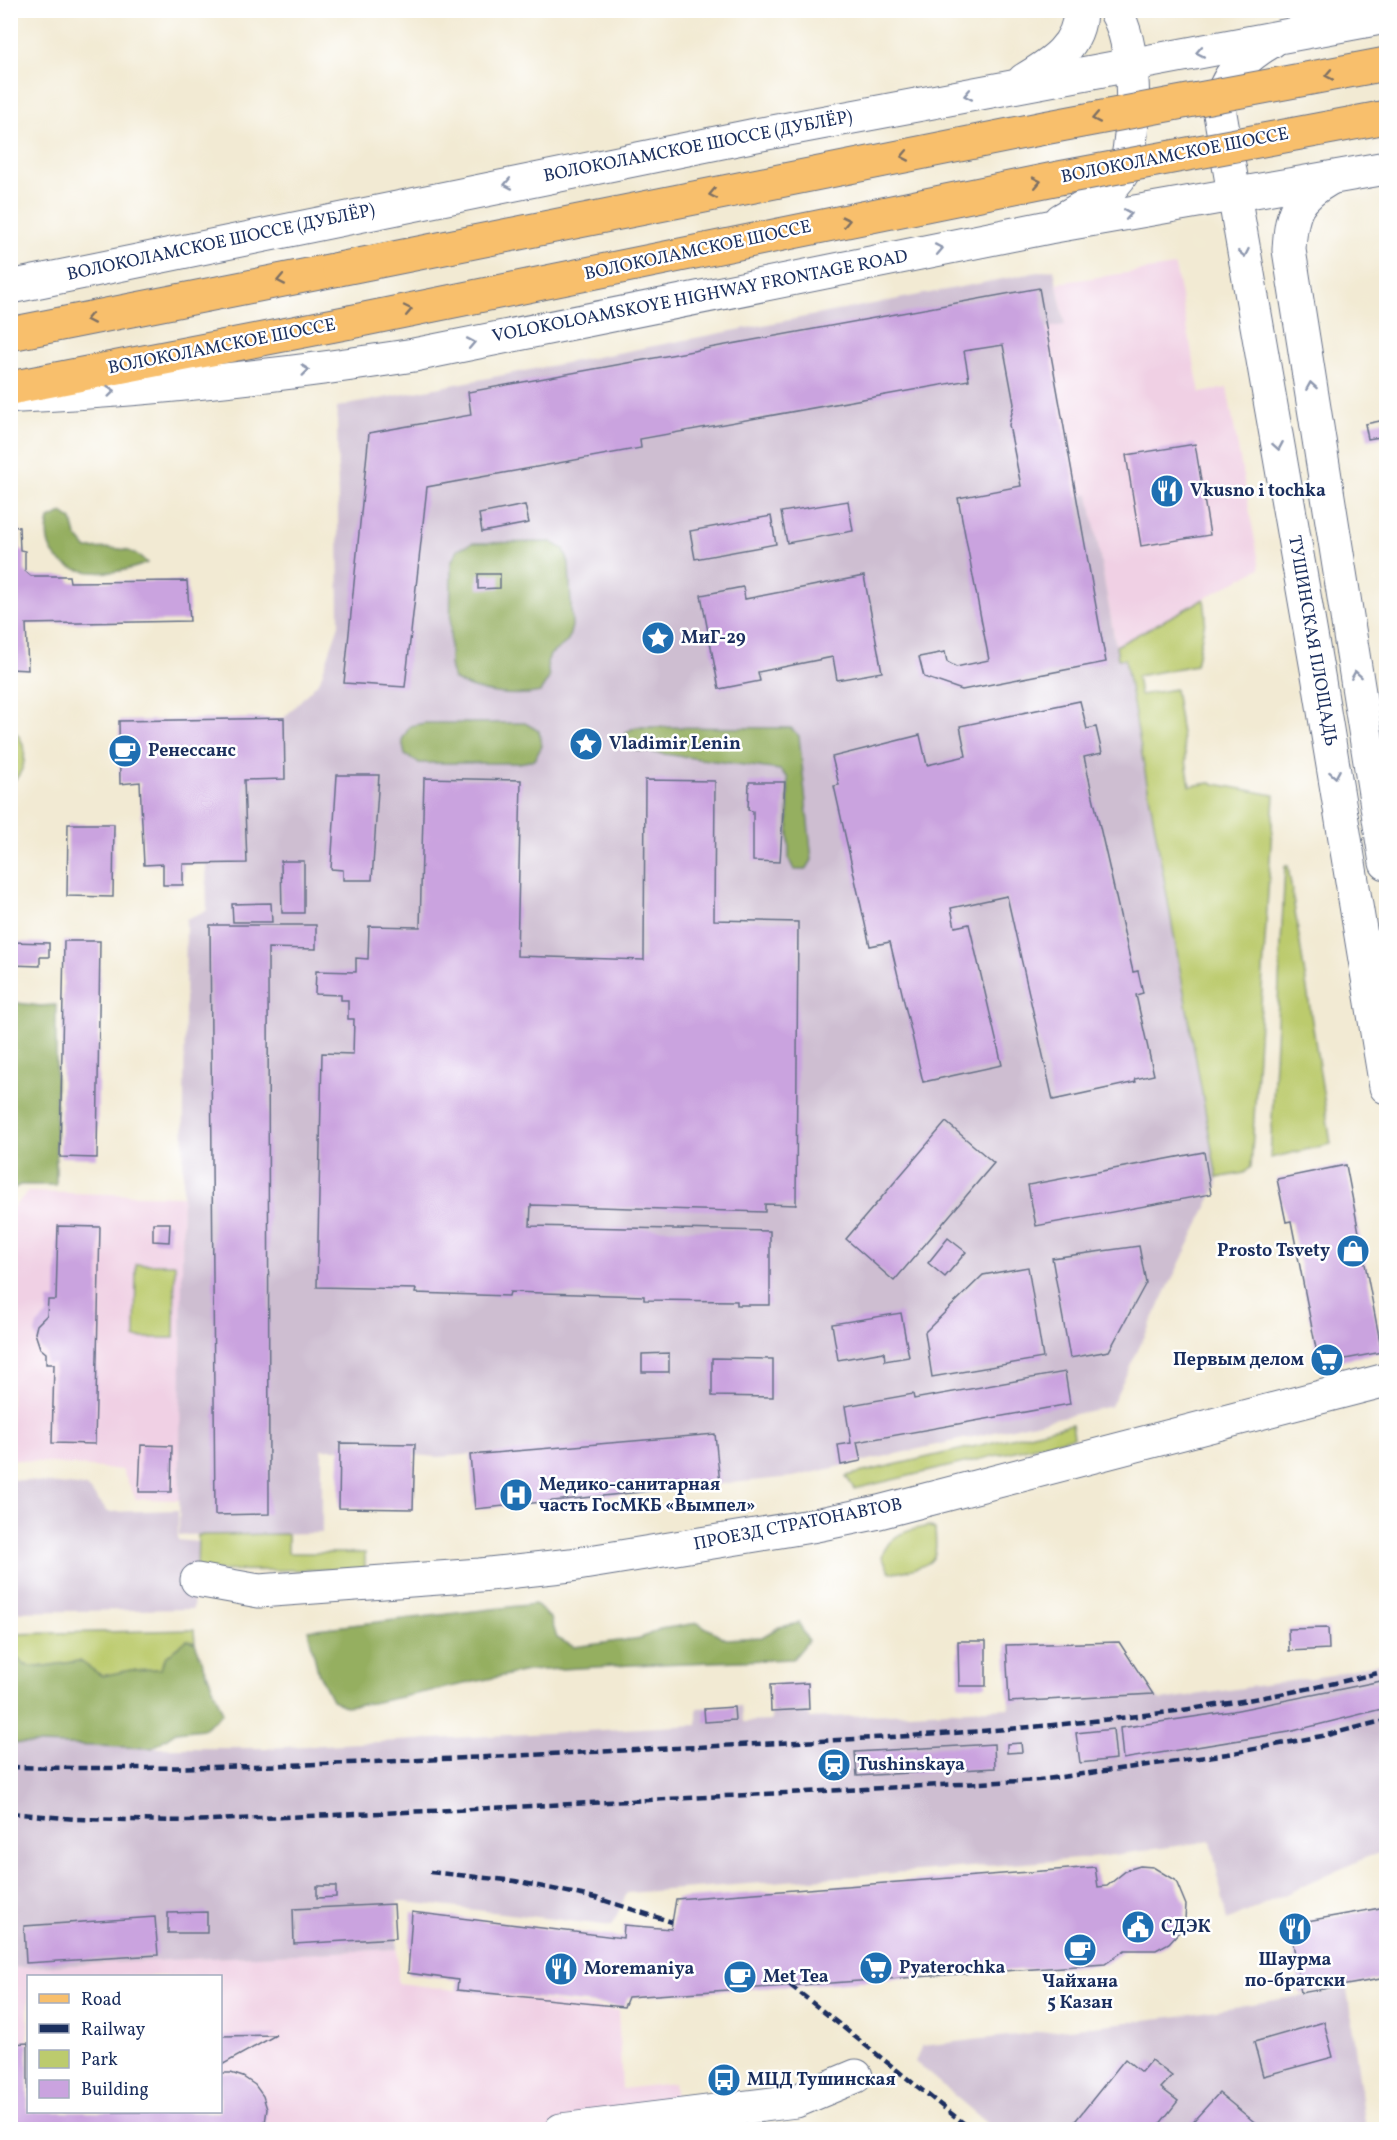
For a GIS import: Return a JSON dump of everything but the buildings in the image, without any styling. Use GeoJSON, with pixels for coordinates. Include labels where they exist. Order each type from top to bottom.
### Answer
{"type":"FeatureCollection","features":[{"type":"Feature","properties":{"kind":"main road"},"geometry":{"type":"LineString","coordinates":[[10,334],[1044,128],[1386,64]]}},
{"type":"Feature","properties":{"kind":"main road","name":"ВОЛОКОЛАМСКОЕ ШОССЕ"},"geometry":{"type":"LineString","coordinates":[[10,388],[350,322],[1059,177],[1386,117]]}},
{"type":"Feature","properties":{"kind":"street"},"geometry":{"type":"LineString","coordinates":[[1012,87],[1062,54],[1073,39],[1080,10]]}},
{"type":"Feature","properties":{"kind":"street"},"geometry":{"type":"LineString","coordinates":[[1049,227],[1098,197],[1123,175],[1130,149],[1131,64],[1126,34],[1115,10]]}},
{"type":"Feature","properties":{"kind":"street","name":"ВОЛОКОЛАМСКОЕ ШОССЕ (ДУБЛЁР)"},"geometry":{"type":"LineString","coordinates":[[10,287],[686,148],[1386,17]]}},
{"type":"Feature","properties":{"kind":"street","name":"ТУШИНСКАЯ ПЛОЩАДЬ"},"geometry":{"type":"LineString","coordinates":[[1279,37],[1241,62],[1228,77],[1219,108],[1318,675],[1386,1087]]}},
{"type":"Feature","properties":{"kind":"street","name":"VOLOKOLOAMSKOYE HIGHWAY FRONTAGE ROAD"},"geometry":{"type":"LineString","coordinates":[[10,397],[95,393],[299,371],[414,355],[1049,227],[1386,168]]}},
{"type":"Feature","properties":{"kind":"street","name":"ТУШИНСКАЯ ПЛОЩАДЬ"},"geometry":{"type":"LineString","coordinates":[[1331,178],[1303,197],[1297,206],[1291,225],[1289,250],[1386,863]]}},
{"type":"Feature","properties":{"kind":"street","name":"ПРОЕЗД СТРАТОНАВТОВ"},"geometry":{"type":"LineString","coordinates":[[196,1580],[259,1591],[470,1576],[571,1565],[812,1526],[879,1512],[1386,1380]]}},
{"type":"Feature","properties":{"kind":"street"},"geometry":{"type":"LineString","coordinates":[[561,2130],[796,2101],[856,2076]]}},
{"type":"Feature","properties":{"kind":"shaded area"},"geometry":{"type":"Polygon","coordinates":[[[1175,266],[1200,393],[1227,388],[1260,568],[1116,646],[1089,495],[1077,497],[1046,328],[1065,324],[1057,283],[1175,266]]]}},
{"type":"Feature","properties":{"kind":"shaded area"},"geometry":{"type":"Polygon","coordinates":[[[1054,269],[1065,325],[1046,328],[1058,397],[1077,496],[1089,494],[1118,659],[1124,658],[1218,1184],[1111,1406],[793,1477],[720,1484],[715,1435],[438,1457],[415,1455],[415,1444],[341,1443],[340,1449],[322,1449],[322,1533],[179,1535],[186,919],[207,910],[206,864],[183,864],[183,885],[163,885],[163,865],[144,865],[140,783],[120,784],[119,721],[284,718],[320,680],[339,625],[337,407],[1054,269]]]}},
{"type":"Feature","properties":{"kind":"shaded area"},"geometry":{"type":"Polygon","coordinates":[[[28,1192],[183,1196],[180,1500],[136,1499],[122,1470],[11,1459],[11,1209],[28,1192]]]}},
{"type":"Feature","properties":{"kind":"shaded area"},"geometry":{"type":"Polygon","coordinates":[[[10,1479],[87,1487],[108,1512],[178,1510],[178,1540],[198,1542],[193,1609],[11,1612],[10,1479]]]}},
{"type":"Feature","properties":{"kind":"shaded area"},"geometry":{"type":"Polygon","coordinates":[[[1119,1642],[1153,1694],[1161,1700],[1331,1675],[1386,1661],[1386,1851],[1367,1857],[1227,1921],[1211,1841],[1092,1858],[627,1893],[612,1926],[398,1901],[397,1949],[11,1968],[10,1743],[152,1748],[267,1748],[697,1725],[697,1708],[741,1706],[743,1722],[771,1721],[771,1711],[809,1709],[810,1718],[1009,1708],[1006,1645],[1119,1642]]]}},
{"type":"Feature","properties":{"kind":"shaded area"},"geometry":{"type":"Polygon","coordinates":[[[397,1949],[398,1983],[618,2010],[622,2089],[674,2083],[678,2129],[11,2129],[10,1968],[397,1949]]]}},
{"type":"Feature","properties":{"kind":"shaded area"},"geometry":{"type":"Polygon","coordinates":[[[1347,1988],[1366,2129],[994,2129],[915,2062],[922,2046],[1179,2016],[1347,1988]]]}},
{"type":"Feature","properties":{"kind":"green space"},"geometry":{"type":"Polygon","coordinates":[[[62,513],[72,520],[76,536],[87,549],[127,550],[147,563],[114,572],[78,570],[64,564],[53,554],[48,539],[49,519],[62,513]]]}},
{"type":"Feature","properties":{"kind":"green space"},"geometry":{"type":"Polygon","coordinates":[[[551,542],[564,549],[569,564],[572,626],[568,641],[550,655],[547,662],[549,678],[540,692],[496,693],[473,688],[453,679],[450,664],[451,563],[458,549],[472,543],[551,542]]]}},
{"type":"Feature","properties":{"kind":"green space"},"geometry":{"type":"Polygon","coordinates":[[[1204,599],[1206,616],[1196,665],[1137,676],[1140,695],[1175,689],[1190,786],[1210,783],[1274,795],[1251,1167],[1244,1173],[1217,1178],[1125,659],[1118,659],[1116,646],[1204,599]]]}},
{"type":"Feature","properties":{"kind":"green space"},"geometry":{"type":"Polygon","coordinates":[[[425,723],[525,723],[539,731],[542,746],[534,760],[519,763],[419,763],[405,755],[402,740],[410,726],[425,723]]]}},
{"type":"Feature","properties":{"kind":"green space"},"geometry":{"type":"Polygon","coordinates":[[[636,727],[791,728],[799,736],[812,860],[806,870],[794,870],[789,859],[788,778],[780,770],[635,750],[625,744],[626,732],[636,727]]]}},
{"type":"Feature","properties":{"kind":"green space"},"geometry":{"type":"Polygon","coordinates":[[[11,728],[24,748],[24,763],[11,783],[11,728]]]}},
{"type":"Feature","properties":{"kind":"green space"},"geometry":{"type":"Polygon","coordinates":[[[1285,866],[1288,866],[1331,1144],[1270,1158],[1285,866]]]}},
{"type":"Feature","properties":{"kind":"green space"},"geometry":{"type":"Polygon","coordinates":[[[10,1002],[40,1006],[56,1005],[56,1185],[20,1185],[11,1190],[10,1002]]]}},
{"type":"Feature","properties":{"kind":"green space"},"geometry":{"type":"Polygon","coordinates":[[[136,1264],[175,1264],[174,1338],[135,1338],[136,1264]]]}},
{"type":"Feature","properties":{"kind":"green space"},"geometry":{"type":"Polygon","coordinates":[[[1072,1424],[1074,1437],[854,1489],[846,1476],[1072,1424]]]}},
{"type":"Feature","properties":{"kind":"green space"},"geometry":{"type":"Polygon","coordinates":[[[929,1526],[935,1529],[936,1539],[935,1553],[930,1562],[901,1572],[889,1571],[882,1557],[889,1543],[900,1534],[929,1526]]]}},
{"type":"Feature","properties":{"kind":"green space"},"geometry":{"type":"Polygon","coordinates":[[[288,1534],[288,1553],[365,1553],[365,1569],[197,1571],[198,1535],[288,1534]]]}},
{"type":"Feature","properties":{"kind":"green space"},"geometry":{"type":"Polygon","coordinates":[[[535,1604],[551,1619],[557,1638],[574,1647],[641,1638],[660,1629],[698,1623],[726,1639],[762,1637],[779,1627],[799,1623],[808,1641],[793,1659],[527,1671],[372,1703],[345,1706],[332,1700],[318,1672],[308,1630],[535,1604]]]}},
{"type":"Feature","properties":{"kind":"green space"},"geometry":{"type":"Polygon","coordinates":[[[194,1630],[195,1643],[187,1640],[166,1657],[160,1669],[131,1670],[102,1676],[79,1661],[38,1667],[24,1665],[11,1651],[10,1634],[194,1630]]]}},
{"type":"Feature","properties":{"kind":"green space"},"geometry":{"type":"Polygon","coordinates":[[[187,1640],[195,1643],[223,1713],[203,1729],[176,1732],[152,1748],[11,1743],[11,1651],[24,1665],[38,1667],[80,1661],[102,1676],[131,1670],[160,1669],[166,1657],[187,1640]]]}},
{"type":"Feature","properties":{"kind":"railway"},"geometry":{"type":"LineString","coordinates":[[10,1767],[261,1766],[944,1734],[1123,1718],[1211,1706],[1386,1671]]}},
{"type":"Feature","properties":{"kind":"railway"},"geometry":{"type":"LineString","coordinates":[[10,1813],[76,1819],[188,1821],[1039,1780],[1228,1754],[1327,1735],[1386,1720]]}},
{"type":"Feature","properties":{"kind":"railway"},"geometry":{"type":"LineString","coordinates":[[430,1872],[515,1881],[596,1898],[672,1922]]}},
{"type":"Feature","properties":{"kind":"railway"},"geometry":{"type":"LineString","coordinates":[[790,1985],[972,2130]]}},
{"type":"Feature","properties":{"kind":"place","name":"Vkusno i tochka"},"geometry":{"type":"Point","coordinates":[1167,491]}},
{"type":"Feature","properties":{"kind":"place","name":"МиГ-29"},"geometry":{"type":"Point","coordinates":[658,638]}},
{"type":"Feature","properties":{"kind":"place","name":"Vladimir Lenin"},"geometry":{"type":"Point","coordinates":[586,744]}},
{"type":"Feature","properties":{"kind":"place","name":"Ренессанс"},"geometry":{"type":"Point","coordinates":[125,751]}},
{"type":"Feature","properties":{"kind":"place","name":"Prosto Tsvety"},"geometry":{"type":"Point","coordinates":[1353,1251]}},
{"type":"Feature","properties":{"kind":"place","name":"Первым делом"},"geometry":{"type":"Point","coordinates":[1327,1360]}},
{"type":"Feature","properties":{"kind":"place","name":"Медико-санитарная часть ГосМКБ «Вымпел»"},"geometry":{"type":"Point","coordinates":[516,1495]}},
{"type":"Feature","properties":{"kind":"place","name":"Tushinskaya"},"geometry":{"type":"Point","coordinates":[834,1765]}},
{"type":"Feature","properties":{"kind":"place","name":"СДЭК"},"geometry":{"type":"Point","coordinates":[1138,1927]}},
{"type":"Feature","properties":{"kind":"place","name":"Шаурма по-братски"},"geometry":{"type":"Point","coordinates":[1295,1929]}},
{"type":"Feature","properties":{"kind":"place","name":"Чайхана 5 Казан"},"geometry":{"type":"Point","coordinates":[1080,1950]}},
{"type":"Feature","properties":{"kind":"place","name":"Pyaterochka"},"geometry":{"type":"Point","coordinates":[876,1968]}},
{"type":"Feature","properties":{"kind":"place","name":"Moremaniya"},"geometry":{"type":"Point","coordinates":[561,1969]}},
{"type":"Feature","properties":{"kind":"place","name":"Met Tea"},"geometry":{"type":"Point","coordinates":[740,1977]}},
{"type":"Feature","properties":{"kind":"place","name":"МЦД Тушинская"},"geometry":{"type":"Point","coordinates":[724,2080]}}]}
